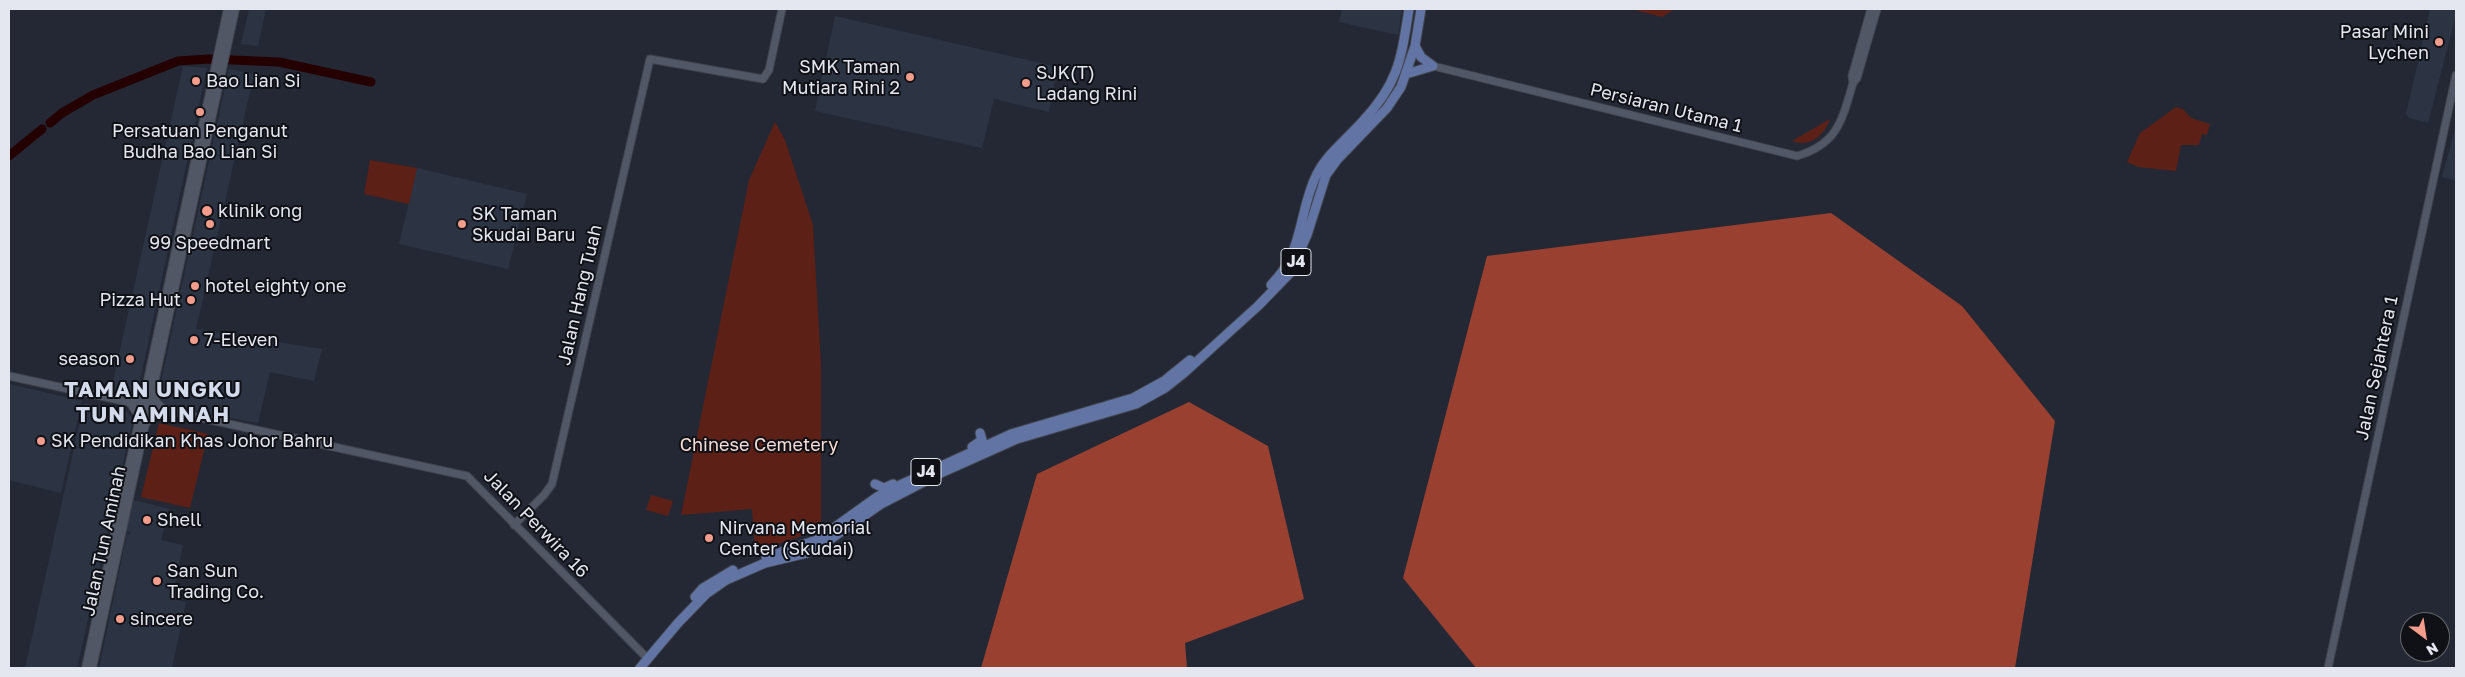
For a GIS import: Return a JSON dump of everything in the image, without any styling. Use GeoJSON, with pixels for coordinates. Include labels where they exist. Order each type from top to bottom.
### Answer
{"type":"FeatureCollection","features":[{"type":"Feature","properties":{"kind":"main road","name":"Jalan Tun Aminah"},"geometry":{"type":"LineString","coordinates":[[86,668],[217,76],[228,9]]}},
{"type":"Feature","properties":{"kind":"main road","name":"Jalan Tun Aminah"},"geometry":{"type":"LineString","coordinates":[[222,52],[235,9]]}},
{"type":"Feature","properties":{"kind":"main road","name":"J4"},"geometry":{"type":"LineString","coordinates":[[640,668],[646,657],[703,588],[721,575],[761,558],[806,546],[877,497],[917,476],[1011,434],[1132,402],[1183,366],[1250,306],[1282,273],[1293,254],[1310,189],[1318,172],[1330,154],[1365,120],[1393,81],[1402,57],[1409,9]]}},
{"type":"Feature","properties":{"kind":"main road","name":"J4"},"geometry":{"type":"LineString","coordinates":[[633,668],[646,657],[706,594],[726,580],[765,563],[807,553],[822,546],[881,504],[1016,439],[1111,413],[1161,390],[1184,373],[1258,306],[1290,273],[1308,235],[1326,176],[1337,160],[1388,108],[1406,74],[1415,46],[1421,9]]}},
{"type":"Feature","properties":{"kind":"main road"},"geometry":{"type":"LineString","coordinates":[[1415,46],[1421,57],[1433,66]]}},
{"type":"Feature","properties":{"kind":"main road"},"geometry":{"type":"LineString","coordinates":[[1406,74],[1433,66]]}},
{"type":"Feature","properties":{"kind":"main road"},"geometry":{"type":"LineString","coordinates":[[140,418],[130,402],[141,397],[149,389],[163,410],[153,414],[144,426]]}},
{"type":"Feature","properties":{"kind":"main road","name":"Jalan Tun Aminah"},"geometry":{"type":"LineString","coordinates":[[92,668],[144,426],[145,406]]}},
{"type":"Feature","properties":{"kind":"main road"},"geometry":{"type":"LineString","coordinates":[[946,463],[981,442],[980,433]]}},
{"type":"Feature","properties":{"kind":"main road"},"geometry":{"type":"LineString","coordinates":[[858,511],[872,496],[873,485],[884,488],[917,476]]}},
{"type":"Feature","properties":{"kind":"street","name":"Jalan Hang Tuah"},"geometry":{"type":"LineString","coordinates":[[514,525],[544,495],[552,484],[650,58],[763,79],[769,70],[782,9]]}},
{"type":"Feature","properties":{"kind":"street","name":"Persiaran Utama 1"},"geometry":{"type":"LineString","coordinates":[[1433,66],[1797,156],[1812,151],[1826,143],[1837,130],[1853,83],[1852,76],[1873,10]]}},
{"type":"Feature","properties":{"kind":"street","name":"Jalan Sejahtera 1"},"geometry":{"type":"LineString","coordinates":[[2328,668],[2456,75]]}},
{"type":"Feature","properties":{"kind":"street","name":"Jalan Perwira 16"},"geometry":{"type":"LineString","coordinates":[[9,376],[467,476],[646,657]]}},
{"type":"Feature","properties":{"kind":"shaded area"},"geometry":{"type":"Polygon","coordinates":[[[249,9],[266,9],[258,46],[241,44],[249,9]]]}},
{"type":"Feature","properties":{"kind":"shaded area"},"geometry":{"type":"Polygon","coordinates":[[[1342,9],[1402,9],[1398,35],[1339,22],[1342,9]]]}},
{"type":"Feature","properties":{"kind":"shaded area"},"geometry":{"type":"Polygon","coordinates":[[[2430,9],[2456,9],[2456,15],[2428,123],[2409,118],[2406,114],[2430,9]]]}},
{"type":"Feature","properties":{"kind":"shaded area","name":"SMK Taman Mutiara Rini 2"},"geometry":{"type":"Polygon","coordinates":[[[835,16],[1058,67],[1049,112],[994,99],[982,148],[815,111],[835,16]]]}},
{"type":"Feature","properties":{"kind":"shaded area"},"geometry":{"type":"Polygon","coordinates":[[[183,66],[207,68],[138,390],[132,397],[110,395],[183,66]]]}},
{"type":"Feature","properties":{"kind":"shaded area"},"geometry":{"type":"Polygon","coordinates":[[[229,69],[254,74],[196,329],[322,349],[314,381],[270,372],[258,423],[163,405],[158,395],[229,69]]]}},
{"type":"Feature","properties":{"kind":"shaded area"},"geometry":{"type":"Polygon","coordinates":[[[2456,126],[2456,181],[2442,177],[2456,126]]]}},
{"type":"Feature","properties":{"kind":"shaded area","name":"SK Taman Skudai Baru"},"geometry":{"type":"Polygon","coordinates":[[[417,168],[527,194],[508,269],[399,244],[417,168]]]}},
{"type":"Feature","properties":{"kind":"shaded area"},"geometry":{"type":"Polygon","coordinates":[[[1831,213],[1962,306],[2055,421],[2015,668],[1476,668],[1403,578],[1487,256],[1831,213]]]}},
{"type":"Feature","properties":{"kind":"shaded area","name":"SK Pendidikan Khas Johor Bahru"},"geometry":{"type":"Polygon","coordinates":[[[9,384],[82,401],[61,493],[9,480],[9,384]]]}},
{"type":"Feature","properties":{"kind":"shaded area"},"geometry":{"type":"Polygon","coordinates":[[[1189,402],[1268,446],[1304,599],[1185,643],[1187,668],[981,668],[1037,474],[1189,402]]]}},
{"type":"Feature","properties":{"kind":"shaded area"},"geometry":{"type":"Polygon","coordinates":[[[84,403],[127,412],[133,419],[77,668],[25,668],[84,403]]]}},
{"type":"Feature","properties":{"kind":"shaded area"},"geometry":{"type":"Polygon","coordinates":[[[134,500],[169,509],[161,540],[183,545],[172,599],[186,602],[172,668],[99,668],[127,534],[131,534],[126,530],[134,500]]]}},
{"type":"Feature","properties":{"kind":"green space"},"geometry":{"type":"Polygon","coordinates":[[[1631,9],[1675,9],[1662,17],[1631,9]]]}},
{"type":"Feature","properties":{"kind":"green space"},"geometry":{"type":"Polygon","coordinates":[[[2176,107],[2183,109],[2191,118],[2210,124],[2207,135],[2202,134],[2199,145],[2181,145],[2176,171],[2138,167],[2127,162],[2140,133],[2176,107]]]}},
{"type":"Feature","properties":{"kind":"green space"},"geometry":{"type":"Polygon","coordinates":[[[1830,119],[1816,139],[1805,143],[1792,141],[1830,119]]]}},
{"type":"Feature","properties":{"kind":"green space","name":"Chinese Cemetery"},"geometry":{"type":"Polygon","coordinates":[[[775,122],[785,140],[813,225],[821,364],[821,529],[755,552],[752,509],[681,515],[749,180],[775,122]]]}},
{"type":"Feature","properties":{"kind":"green space"},"geometry":{"type":"Polygon","coordinates":[[[370,160],[417,168],[409,204],[364,194],[370,160]]]}},
{"type":"Feature","properties":{"kind":"green space"},"geometry":{"type":"Polygon","coordinates":[[[159,423],[208,434],[190,508],[141,497],[159,423]]]}},
{"type":"Feature","properties":{"kind":"green space"},"geometry":{"type":"Polygon","coordinates":[[[651,495],[673,501],[668,516],[646,510],[651,495]]]}},
{"type":"Feature","properties":{"kind":"waterway"},"geometry":{"type":"LineString","coordinates":[[50,123],[62,113],[93,95],[178,61],[209,59],[279,62],[371,82]]}},
{"type":"Feature","properties":{"kind":"waterway"},"geometry":{"type":"LineString","coordinates":[[9,156],[42,129]]}},
{"type":"Feature","properties":{"kind":"place","name":"Pasar Mini Lychen"},"geometry":{"type":"Point","coordinates":[2439,42]}},
{"type":"Feature","properties":{"kind":"place","name":"SMK Taman Mutiara Rini 2"},"geometry":{"type":"Point","coordinates":[910,77]}},
{"type":"Feature","properties":{"kind":"place","name":"Bao Lian Si"},"geometry":{"type":"Point","coordinates":[196,81]}},
{"type":"Feature","properties":{"kind":"place","name":"SJK(T) Ladang Rini"},"geometry":{"type":"Point","coordinates":[1026,83]}},
{"type":"Feature","properties":{"kind":"place","name":"Persatuan Penganut Budha Bao Lian Si"},"geometry":{"type":"Point","coordinates":[200,112]}},
{"type":"Feature","properties":{"kind":"place","name":"klinik ong"},"geometry":{"type":"Point","coordinates":[207,211]}},
{"type":"Feature","properties":{"kind":"place","name":"99 Speedmart"},"geometry":{"type":"Point","coordinates":[210,224]}},
{"type":"Feature","properties":{"kind":"place","name":"SK Taman Skudai Baru"},"geometry":{"type":"Point","coordinates":[462,224]}},
{"type":"Feature","properties":{"kind":"place","name":"hotel eighty one"},"geometry":{"type":"Point","coordinates":[195,286]}},
{"type":"Feature","properties":{"kind":"place","name":"Pizza Hut"},"geometry":{"type":"Point","coordinates":[191,300]}},
{"type":"Feature","properties":{"kind":"place","name":"7-Eleven"},"geometry":{"type":"Point","coordinates":[194,340]}},
{"type":"Feature","properties":{"kind":"place","name":"season"},"geometry":{"type":"Point","coordinates":[130,359]}},
{"type":"Feature","properties":{"kind":"place","name":"SK Pendidikan Khas Johor Bahru"},"geometry":{"type":"Point","coordinates":[41,441]}},
{"type":"Feature","properties":{"kind":"place","name":"Shell"},"geometry":{"type":"Point","coordinates":[147,520]}},
{"type":"Feature","properties":{"kind":"place","name":"Nirvana Memorial Center (Skudai)"},"geometry":{"type":"Point","coordinates":[709,538]}},
{"type":"Feature","properties":{"kind":"place","name":"San Sun Trading Co."},"geometry":{"type":"Point","coordinates":[157,581]}},
{"type":"Feature","properties":{"kind":"place","name":"sincere"},"geometry":{"type":"Point","coordinates":[120,619]}},
{"type":"Feature","properties":{"kind":"district","name":"TAMAN UNGKU TUN AMINAH"},"geometry":{"type":"Point","coordinates":[153,402]}}]}
